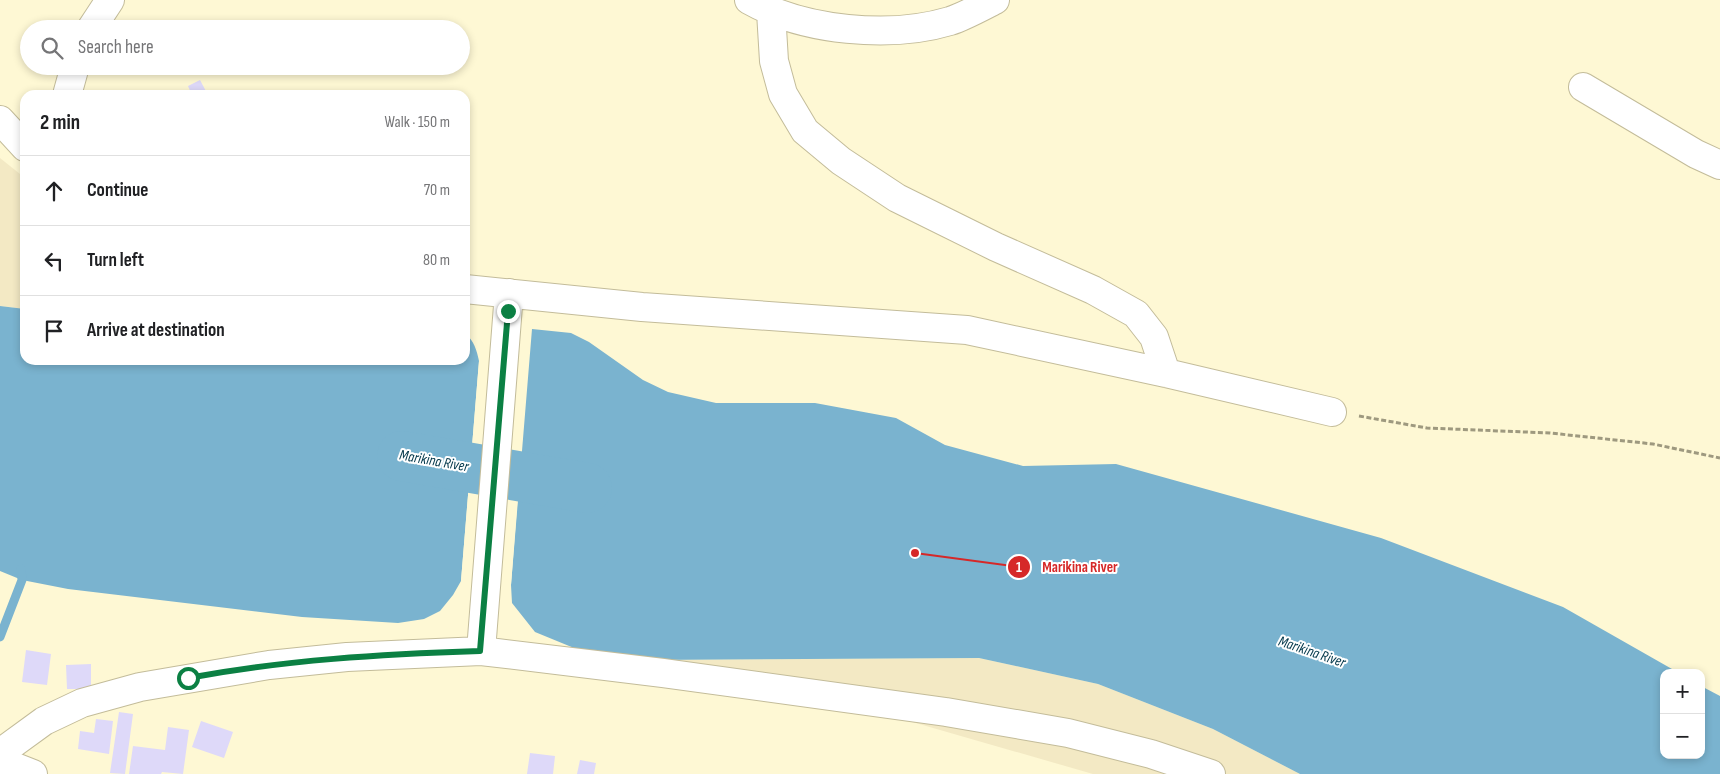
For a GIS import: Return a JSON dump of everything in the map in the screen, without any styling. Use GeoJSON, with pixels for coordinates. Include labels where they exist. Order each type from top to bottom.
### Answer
{"type":"FeatureCollection","features":[{"type":"Feature","properties":{"kind":"street"},"geometry":{"type":"LineString","coordinates":[[97,20],[110,0]]}},
{"type":"Feature","properties":{"kind":"street"},"geometry":{"type":"LineString","coordinates":[[760,6],[825,26],[896,31],[950,21],[995,0]]}},
{"type":"Feature","properties":{"kind":"street"},"geometry":{"type":"LineString","coordinates":[[760,6],[783,94],[805,131],[841,160],[898,198],[996,248],[1093,290],[1136,314],[1154,337],[1166,373]]}},
{"type":"Feature","properties":{"kind":"street"},"geometry":{"type":"LineString","coordinates":[[68,90],[73,75]]}},
{"type":"Feature","properties":{"kind":"street"},"geometry":{"type":"LineString","coordinates":[[1583,87],[1696,154],[1720,165]]}},
{"type":"Feature","properties":{"kind":"street"},"geometry":{"type":"LineString","coordinates":[[0,120],[20,142]]}},
{"type":"Feature","properties":{"kind":"street"},"geometry":{"type":"LineString","coordinates":[[470,289],[642,308],[966,330],[1166,373],[1332,412]]}},
{"type":"Feature","properties":{"kind":"street"},"geometry":{"type":"LineString","coordinates":[[480,651],[509,293]]}},
{"type":"Feature","properties":{"kind":"street"},"geometry":{"type":"LineString","coordinates":[[0,752],[44,721],[75,706],[140,687],[269,665],[356,657],[480,651],[663,673],[917,708],[1068,732],[1151,754],[1211,774]]}},
{"type":"Feature","properties":{"kind":"street"},"geometry":{"type":"LineString","coordinates":[[0,761],[33,774]]}},
{"type":"Feature","properties":{"kind":"path"},"geometry":{"type":"LineString","coordinates":[[1332,412],[1427,428],[1550,433],[1653,444],[1720,458]]}},
{"type":"Feature","properties":{"kind":"sand"},"geometry":{"type":"Polygon","coordinates":[[[0,158],[20,174],[20,308],[0,306],[0,158]]]}},
{"type":"Feature","properties":{"kind":"sand"},"geometry":{"type":"Polygon","coordinates":[[[979,658],[1098,684],[1213,729],[1300,774],[1093,774],[798,689],[644,660],[979,658]]]}},
{"type":"Feature","properties":{"kind":"water"},"geometry":{"type":"Polygon","coordinates":[[[0,306],[20,308],[20,365],[470,365],[470,339],[473,343],[479,361],[461,581],[440,611],[424,619],[398,623],[302,617],[68,589],[22,580],[0,571],[0,306]]]}},
{"type":"Feature","properties":{"kind":"water"},"geometry":{"type":"Polygon","coordinates":[[[532,329],[571,333],[589,342],[643,380],[668,392],[716,403],[815,403],[896,418],[945,445],[1023,466],[1116,464],[1381,538],[1563,607],[1672,669],[1660,669],[1660,759],[1705,759],[1705,688],[1720,696],[1720,774],[1300,774],[1213,729],[1098,684],[979,658],[644,660],[574,648],[535,632],[512,603],[511,585],[532,329]]]}},
{"type":"Feature","properties":{"kind":"pier"},"geometry":{"type":"Polygon","coordinates":[[[479,361],[482,361],[464,581],[461,581],[479,361]]]}},
{"type":"Feature","properties":{"kind":"pier"},"geometry":{"type":"Polygon","coordinates":[[[526,365],[528,365],[511,585],[508,585],[526,365]]]}},
{"type":"Feature","properties":{"kind":"building"},"geometry":{"type":"Polygon","coordinates":[[[200,80],[205,90],[190,90],[188,86],[200,80]]]}},
{"type":"Feature","properties":{"kind":"building"},"geometry":{"type":"Polygon","coordinates":[[[26,650],[51,654],[47,685],[22,682],[26,650]]]}},
{"type":"Feature","properties":{"kind":"building"},"geometry":{"type":"Polygon","coordinates":[[[91,664],[91,689],[67,689],[66,665],[91,664]]]}},
{"type":"Feature","properties":{"kind":"building"},"geometry":{"type":"Polygon","coordinates":[[[119,712],[133,714],[125,774],[110,773],[119,712]]]}},
{"type":"Feature","properties":{"kind":"building"},"geometry":{"type":"Polygon","coordinates":[[[96,719],[113,721],[109,754],[78,749],[80,731],[94,733],[96,719]]]}},
{"type":"Feature","properties":{"kind":"building"},"geometry":{"type":"Polygon","coordinates":[[[201,721],[233,732],[224,758],[192,747],[201,721]]]}},
{"type":"Feature","properties":{"kind":"building"},"geometry":{"type":"Polygon","coordinates":[[[168,727],[189,730],[183,774],[162,772],[161,774],[129,774],[133,746],[165,750],[168,727]]]}},
{"type":"Feature","properties":{"kind":"building"},"geometry":{"type":"Polygon","coordinates":[[[530,753],[555,756],[553,774],[527,774],[530,753]]]}},
{"type":"Feature","properties":{"kind":"building"},"geometry":{"type":"Polygon","coordinates":[[[580,760],[596,763],[594,774],[577,774],[580,760]]]}},
{"type":"Feature","properties":{"kind":"waterway","name":"Marikina River"},"geometry":{"type":"LineString","coordinates":[[402,456],[587,488]]}},
{"type":"Feature","properties":{"kind":"waterway"},"geometry":{"type":"LineString","coordinates":[[0,637],[22,580],[21,569]]}},
{"type":"Feature","properties":{"kind":"place","name":"Marikina River"},"geometry":{"type":"Point","coordinates":[915,553]}},
{"type":"Feature","properties":{"kind":"route"},"geometry":{"type":"LineString","coordinates":[[188,678],[269,665],[347,657],[480,651],[508,311]]}}]}
